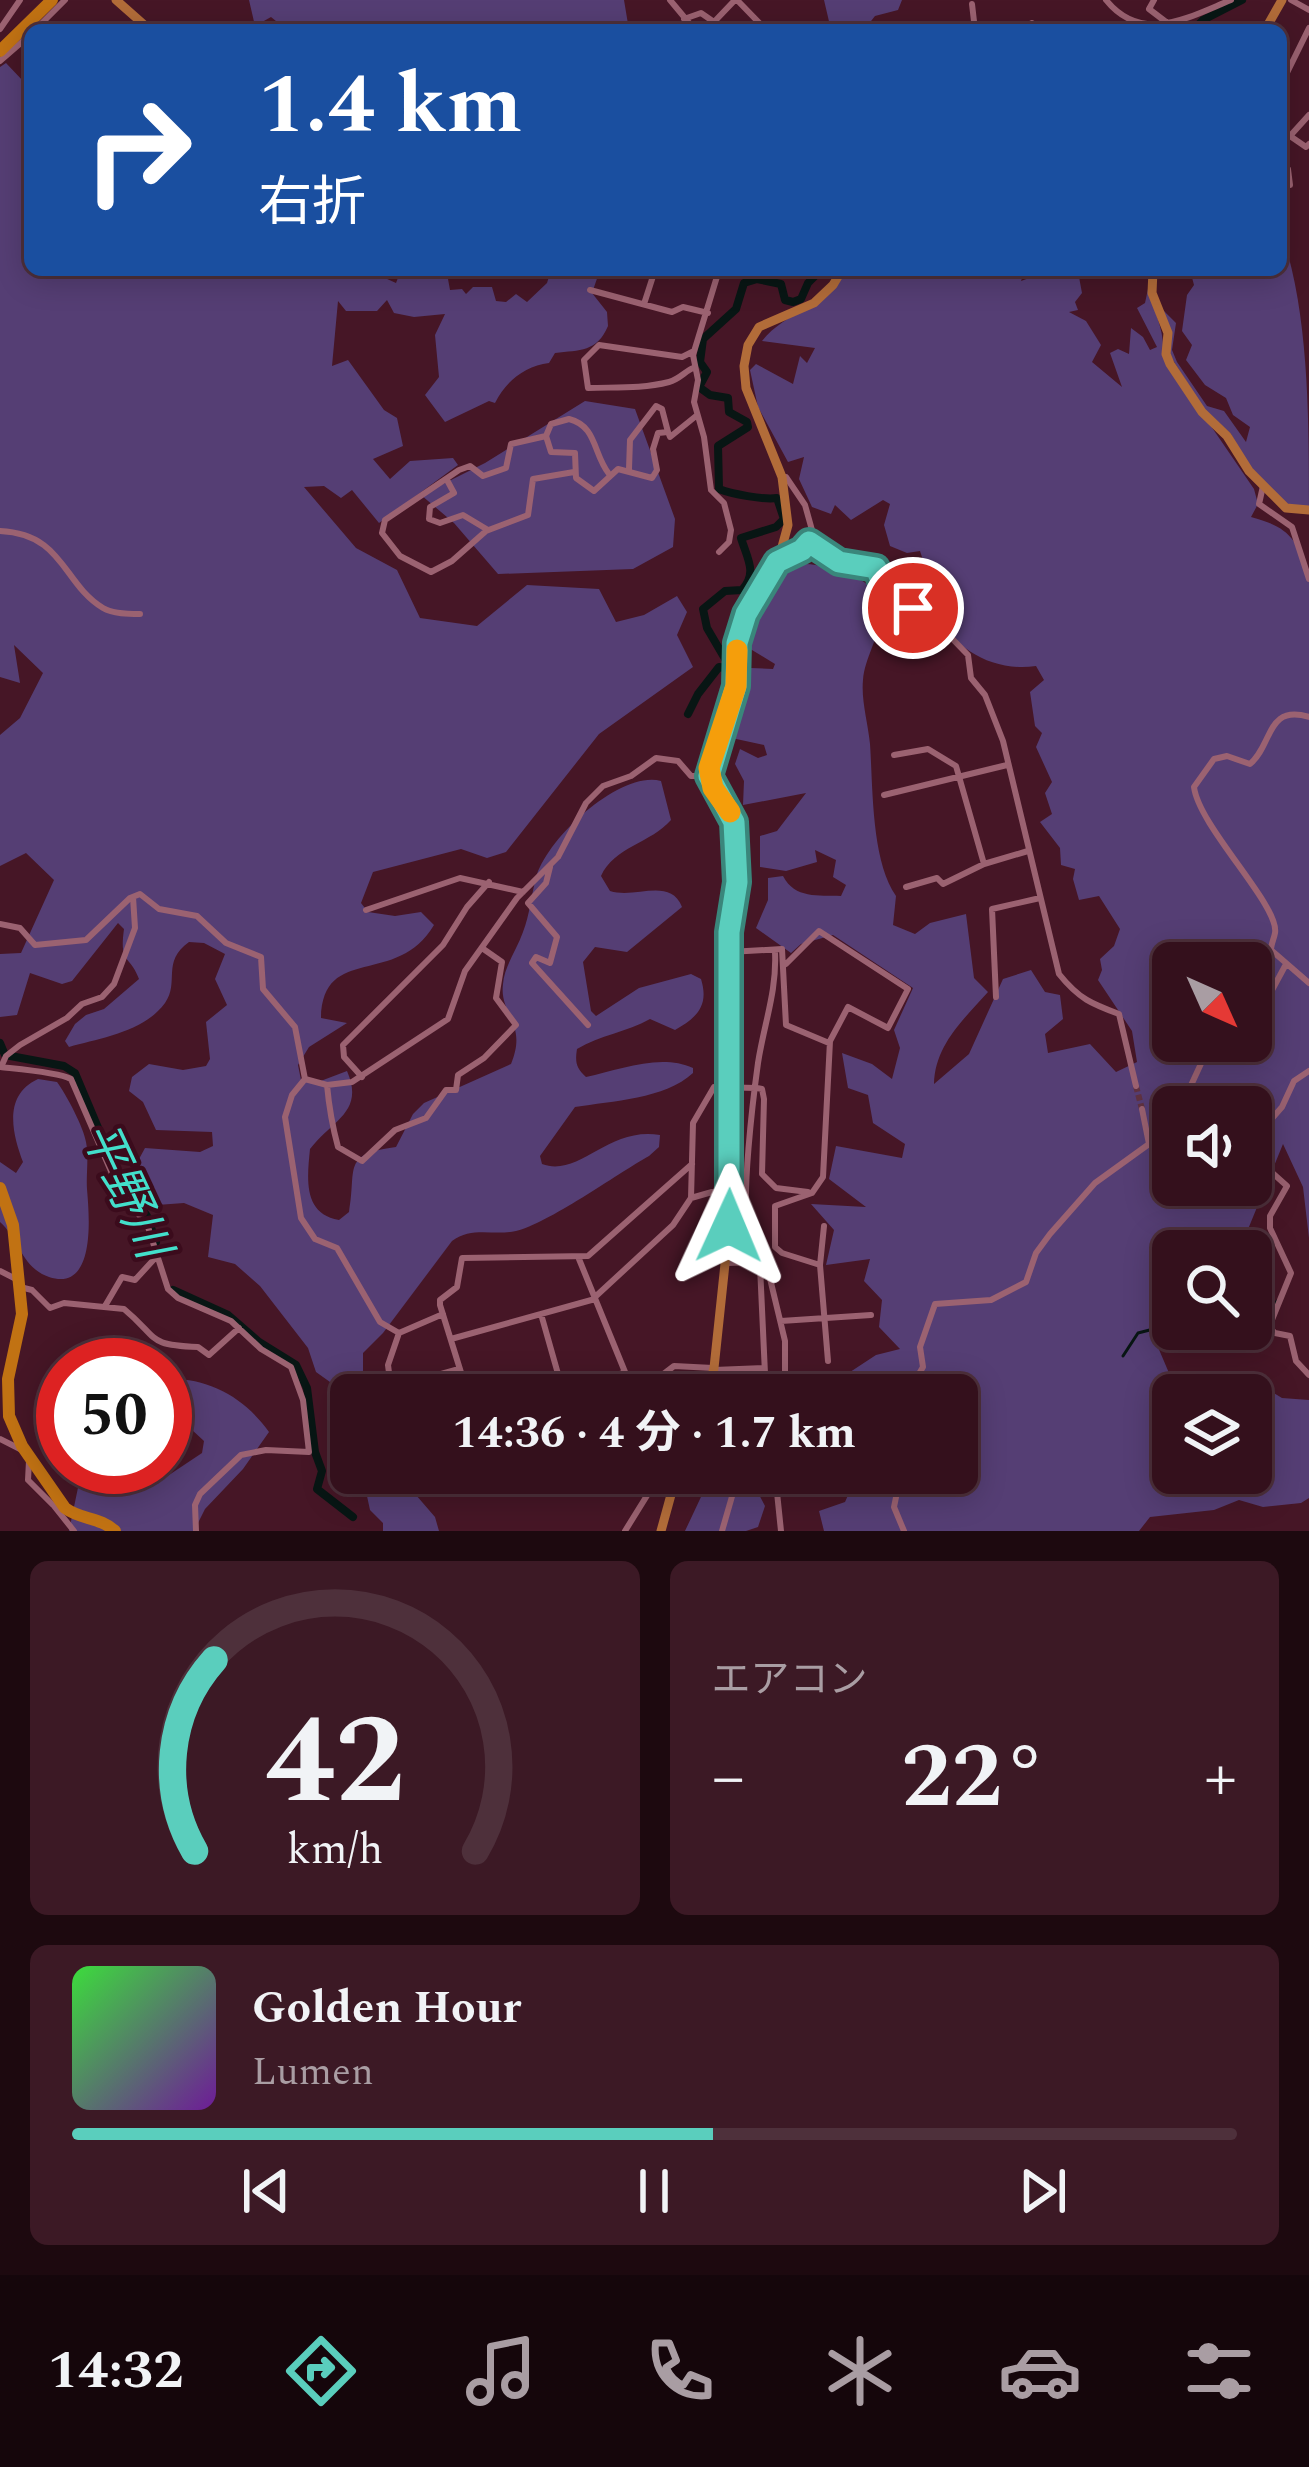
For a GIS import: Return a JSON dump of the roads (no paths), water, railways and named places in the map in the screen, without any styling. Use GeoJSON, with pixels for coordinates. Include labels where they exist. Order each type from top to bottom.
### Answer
{"type":"FeatureCollection","features":[{"type":"Feature","properties":{"kind":"highway"},"geometry":{"type":"LineString","coordinates":[[0,47],[48,0]]}},
{"type":"Feature","properties":{"kind":"highway"},"geometry":{"type":"LineString","coordinates":[[0,1188],[13,1225],[19,1284],[21,1332],[8,1379],[14,1431],[56,1502],[115,1531]]}},
{"type":"Feature","properties":{"kind":"main road"},"geometry":{"type":"LineString","coordinates":[[116,0],[143,24]]}},
{"type":"Feature","properties":{"kind":"main road"},"geometry":{"type":"LineString","coordinates":[[712,1374],[730,1195],[729,952],[737,891],[734,822],[709,776],[736,686],[740,627],[777,562],[788,525],[782,477],[746,388],[748,345],[759,327],[814,303],[838,276]]}},
{"type":"Feature","properties":{"kind":"main road"},"geometry":{"type":"LineString","coordinates":[[1153,276],[1152,293],[1168,332],[1166,354],[1202,412],[1286,508],[1309,510]]}},
{"type":"Feature","properties":{"kind":"main road"},"geometry":{"type":"LineString","coordinates":[[661,1531],[671,1494]]}},
{"type":"Feature","properties":{"kind":"street"},"geometry":{"type":"LineString","coordinates":[[0,29],[20,0]]}},
{"type":"Feature","properties":{"kind":"street"},"geometry":{"type":"LineString","coordinates":[[40,24],[65,0]]}},
{"type":"Feature","properties":{"kind":"street"},"geometry":{"type":"LineString","coordinates":[[670,0],[689,24]]}},
{"type":"Feature","properties":{"kind":"street"},"geometry":{"type":"LineString","coordinates":[[1106,0],[1137,24]]}},
{"type":"Feature","properties":{"kind":"street"},"geometry":{"type":"LineString","coordinates":[[1154,0],[1149,9],[1169,24]]}},
{"type":"Feature","properties":{"kind":"street"},"geometry":{"type":"LineString","coordinates":[[1172,24],[1231,0]]}},
{"type":"Feature","properties":{"kind":"street"},"geometry":{"type":"LineString","coordinates":[[1286,0],[1309,10]]}},
{"type":"Feature","properties":{"kind":"street"},"geometry":{"type":"LineString","coordinates":[[684,19],[701,13],[714,22],[732,2],[759,24]]}},
{"type":"Feature","properties":{"kind":"street"},"geometry":{"type":"LineString","coordinates":[[972,4],[974,24]]}},
{"type":"Feature","properties":{"kind":"street"},"geometry":{"type":"LineString","coordinates":[[1287,73],[1309,28]]}},
{"type":"Feature","properties":{"kind":"street"},"geometry":{"type":"LineString","coordinates":[[0,61],[24,39]]}},
{"type":"Feature","properties":{"kind":"street"},"geometry":{"type":"LineString","coordinates":[[1290,136],[1309,115]]}},
{"type":"Feature","properties":{"kind":"street"},"geometry":{"type":"LineString","coordinates":[[1287,133],[1306,147],[1309,144]]}},
{"type":"Feature","properties":{"kind":"street"},"geometry":{"type":"LineString","coordinates":[[1287,168],[1290,185]]}},
{"type":"Feature","properties":{"kind":"street"},"geometry":{"type":"LineString","coordinates":[[644,304],[653,276]]}},
{"type":"Feature","properties":{"kind":"street"},"geometry":{"type":"LineString","coordinates":[[717,276],[694,352],[696,416],[704,437],[711,490],[724,503],[730,530],[719,552]]}},
{"type":"Feature","properties":{"kind":"street"},"geometry":{"type":"LineString","coordinates":[[590,290],[672,312],[682,308],[708,313]]}},
{"type":"Feature","properties":{"kind":"street"},"geometry":{"type":"LineString","coordinates":[[694,352],[682,357],[599,345],[584,360],[588,388],[645,388],[674,381],[695,367]]}},
{"type":"Feature","properties":{"kind":"street"},"geometry":{"type":"LineString","coordinates":[[628,470],[630,440],[656,406],[662,409],[670,437],[696,416]]}},
{"type":"Feature","properties":{"kind":"street"},"geometry":{"type":"LineString","coordinates":[[609,474],[592,435],[580,422],[569,418],[551,424],[547,436],[551,452],[575,453],[574,472],[584,487],[594,490],[609,474],[628,470],[652,478],[657,470],[655,441],[661,430],[668,432]]}},
{"type":"Feature","properties":{"kind":"street"},"geometry":{"type":"LineString","coordinates":[[547,436],[511,444],[506,468],[480,476],[466,467],[385,520],[382,533],[390,547],[431,572],[452,561],[488,530],[528,515],[533,479],[574,472]]}},
{"type":"Feature","properties":{"kind":"street"},"geometry":{"type":"LineString","coordinates":[[777,562],[802,550],[812,530],[810,514],[782,477]]}},
{"type":"Feature","properties":{"kind":"street"},"geometry":{"type":"LineString","coordinates":[[446,479],[454,493],[430,508],[429,519],[440,523],[463,515],[488,530]]}},
{"type":"Feature","properties":{"kind":"street"},"geometry":{"type":"LineString","coordinates":[[1263,486],[1259,504],[1292,526],[1309,579]]}},
{"type":"Feature","properties":{"kind":"street"},"geometry":{"type":"LineString","coordinates":[[0,531],[33,537],[102,608],[140,614]]}},
{"type":"Feature","properties":{"kind":"street"},"geometry":{"type":"LineString","coordinates":[[809,542],[839,562],[876,568],[890,597],[935,622],[960,644],[971,663],[971,678],[985,695],[1004,741],[1059,974],[1084,1001],[1119,1014],[1136,1086]]}},
{"type":"Feature","properties":{"kind":"street"},"geometry":{"type":"LineString","coordinates":[[1309,717],[1295,712],[1281,718],[1265,738],[1257,760],[1250,764],[1227,756],[1214,759],[1194,787],[1209,828],[1233,853],[1243,876],[1265,904],[1275,928],[1271,950],[1309,983]]}},
{"type":"Feature","properties":{"kind":"street"},"geometry":{"type":"LineString","coordinates":[[587,1025],[532,963],[536,957],[550,963],[557,937],[528,903],[546,884],[581,810],[603,786],[631,776],[656,758],[678,760],[691,776],[700,776],[710,748],[715,749]]}},
{"type":"Feature","properties":{"kind":"street"},"geometry":{"type":"LineString","coordinates":[[894,755],[928,749],[956,766],[983,864]]}},
{"type":"Feature","properties":{"kind":"street"},"geometry":{"type":"LineString","coordinates":[[884,795],[1007,765]]}},
{"type":"Feature","properties":{"kind":"street"},"geometry":{"type":"LineString","coordinates":[[906,887],[938,878],[943,884],[983,864],[1028,850]]}},
{"type":"Feature","properties":{"kind":"street"},"geometry":{"type":"LineString","coordinates":[[305,1079],[327,1085],[362,1077],[448,1019],[465,971],[523,892],[550,868]]}},
{"type":"Feature","properties":{"kind":"street"},"geometry":{"type":"LineString","coordinates":[[366,910],[460,878],[523,892]]}},
{"type":"Feature","properties":{"kind":"street"},"geometry":{"type":"LineString","coordinates":[[362,1077],[344,1057],[343,1045],[450,937],[489,882]]}},
{"type":"Feature","properties":{"kind":"street"},"geometry":{"type":"LineString","coordinates":[[0,924],[20,928],[34,945],[86,940],[140,894],[164,911],[197,916],[226,944],[261,957],[263,989],[295,1027],[305,1079],[292,1095],[285,1117],[301,1218],[316,1239],[337,1248],[380,1322],[399,1333]]}},
{"type":"Feature","properties":{"kind":"street"},"geometry":{"type":"LineString","coordinates":[[133,896],[135,928],[114,984],[102,997],[82,1004],[20,1045],[1,1067],[36,1071],[46,1077],[61,1074],[76,1084],[117,1184],[148,1227],[166,1285],[173,1294],[239,1328],[291,1367],[304,1400],[308,1452],[266,1450],[241,1455],[200,1494],[195,1505],[196,1531]]}},
{"type":"Feature","properties":{"kind":"street"},"geometry":{"type":"LineString","coordinates":[[996,997],[992,909],[1040,898]]}},
{"type":"Feature","properties":{"kind":"street"},"geometry":{"type":"LineString","coordinates":[[786,964],[819,931],[908,989],[888,1028],[848,1007],[830,1043],[824,1171],[812,1193],[776,1206],[772,1238],[782,1253],[820,1265]]}},
{"type":"Feature","properties":{"kind":"street"},"geometry":{"type":"LineString","coordinates":[[327,1085],[325,1106],[335,1125],[338,1147],[362,1161],[395,1130],[426,1118],[446,1090],[456,1090],[458,1075],[484,1058],[516,1025],[496,998],[502,962],[482,948]]}},
{"type":"Feature","properties":{"kind":"street"},"geometry":{"type":"LineString","coordinates":[[729,952],[782,949],[786,1025],[830,1043]]}},
{"type":"Feature","properties":{"kind":"street"},"geometry":{"type":"LineString","coordinates":[[765,1374],[759,1262],[748,1234],[747,1208],[756,1088],[776,988],[776,952]]}},
{"type":"Feature","properties":{"kind":"street"},"geometry":{"type":"LineString","coordinates":[[1272,990],[1285,966]]}},
{"type":"Feature","properties":{"kind":"street"},"geometry":{"type":"LineString","coordinates":[[919,1374],[923,1367],[920,1347],[935,1304],[991,1300],[1022,1286],[1036,1253],[1082,1196],[1149,1144],[1164,1112],[1186,1094],[1202,1062]]}},
{"type":"Feature","properties":{"kind":"street"},"geometry":{"type":"LineString","coordinates":[[1309,1070],[1294,1081],[1282,1107],[1258,1130],[1254,1150],[1258,1160],[1287,1186],[1270,1216],[1270,1228],[1291,1273],[1269,1327],[1291,1336],[1296,1361],[1309,1375]]}},
{"type":"Feature","properties":{"kind":"street"},"geometry":{"type":"LineString","coordinates":[[451,1339],[595,1298],[673,1225],[691,1198],[693,1123],[714,1088],[762,1089],[762,1174],[776,1187],[812,1193]]}},
{"type":"Feature","properties":{"kind":"street"},"geometry":{"type":"LineString","coordinates":[[1142,1109],[1149,1144]]}},
{"type":"Feature","properties":{"kind":"street"},"geometry":{"type":"LineString","coordinates":[[462,1374],[440,1300],[457,1287],[462,1258],[579,1258],[596,1252],[692,1164]]}},
{"type":"Feature","properties":{"kind":"street"},"geometry":{"type":"LineString","coordinates":[[691,1198],[712,1192],[730,1195]]}},
{"type":"Feature","properties":{"kind":"street"},"geometry":{"type":"LineString","coordinates":[[824,1226],[820,1265],[828,1360]]}},
{"type":"Feature","properties":{"kind":"street"},"geometry":{"type":"LineString","coordinates":[[104,1308],[122,1277],[135,1280],[157,1256]]}},
{"type":"Feature","properties":{"kind":"street"},"geometry":{"type":"LineString","coordinates":[[579,1258],[625,1372],[620,1374]]}},
{"type":"Feature","properties":{"kind":"street"},"geometry":{"type":"LineString","coordinates":[[726,1263],[767,1266],[781,1321],[785,1372]]}},
{"type":"Feature","properties":{"kind":"street"},"geometry":{"type":"LineString","coordinates":[[0,1271],[32,1290],[50,1308],[64,1303],[124,1309],[144,1333],[161,1343],[198,1347],[209,1355],[239,1328]]}},
{"type":"Feature","properties":{"kind":"street"},"geometry":{"type":"LineString","coordinates":[[443,1313],[399,1333],[387,1370],[391,1388],[460,1369]]}},
{"type":"Feature","properties":{"kind":"street"},"geometry":{"type":"LineString","coordinates":[[541,1314],[559,1374]]}},
{"type":"Feature","properties":{"kind":"street"},"geometry":{"type":"LineString","coordinates":[[781,1321],[871,1315]]}},
{"type":"Feature","properties":{"kind":"street"},"geometry":{"type":"LineString","coordinates":[[664,1374],[674,1366],[765,1368]]}},
{"type":"Feature","properties":{"kind":"street"},"geometry":{"type":"LineString","coordinates":[[0,1439],[16,1445],[29,1459]]}},
{"type":"Feature","properties":{"kind":"street"},"geometry":{"type":"LineString","coordinates":[[625,1531],[649,1494]]}},
{"type":"Feature","properties":{"kind":"street"},"geometry":{"type":"LineString","coordinates":[[722,1531],[734,1494]]}},
{"type":"Feature","properties":{"kind":"street"},"geometry":{"type":"LineString","coordinates":[[777,1494],[781,1531]]}},
{"type":"Feature","properties":{"kind":"street"},"geometry":{"type":"LineString","coordinates":[[897,1494],[894,1507],[904,1531]]}},
{"type":"Feature","properties":{"kind":"street"},"geometry":{"type":"LineString","coordinates":[[56,1502],[74,1531]]}},
{"type":"Feature","properties":{"kind":"waterway"},"geometry":{"type":"LineString","coordinates":[[1199,24],[1242,0]]}},
{"type":"Feature","properties":{"kind":"waterway"},"geometry":{"type":"LineString","coordinates":[[771,282],[773,276]]}},
{"type":"Feature","properties":{"kind":"waterway"},"geometry":{"type":"LineString","coordinates":[[688,714],[719,667],[731,669],[707,628],[703,609],[725,591],[742,590],[747,584],[750,565],[741,538],[776,527],[784,519],[777,498],[719,489],[718,446],[748,427],[729,412],[728,398],[699,387],[707,372],[700,362],[703,339],[736,309],[744,283],[757,279],[781,284],[785,300],[793,302],[801,299],[815,276]]}},
{"type":"Feature","properties":{"kind":"waterway","name":"平野川"},"geometry":{"type":"LineString","coordinates":[[0,1043],[5,1055],[64,1066],[75,1073],[118,1175],[147,1216],[156,1242]]}},
{"type":"Feature","properties":{"kind":"waterway","name":"平野川"},"geometry":{"type":"LineString","coordinates":[[173,1290],[228,1315],[296,1365],[307,1388],[322,1471],[317,1489],[353,1517]]}},
{"type":"Feature","properties":{"kind":"waterway"},"geometry":{"type":"LineString","coordinates":[[1272,1313],[1277,1301]]}},
{"type":"Feature","properties":{"kind":"waterway"},"geometry":{"type":"LineString","coordinates":[[1123,1356],[1138,1333],[1152,1329]]}},
{"type":"Feature","properties":{"kind":"tunnel"},"geometry":{"type":"LineString","coordinates":[[1136,1086],[1142,1109]]}}]}
